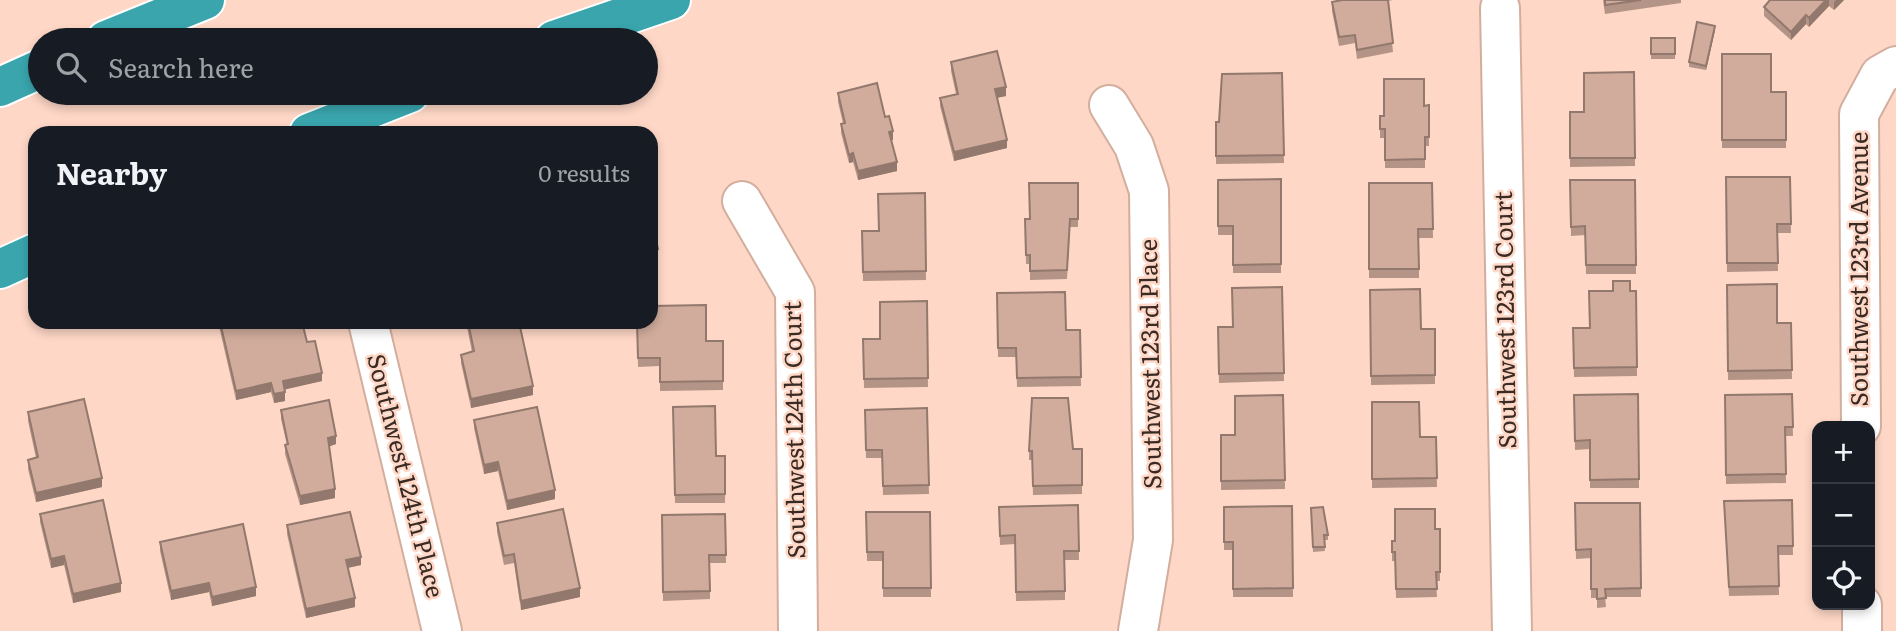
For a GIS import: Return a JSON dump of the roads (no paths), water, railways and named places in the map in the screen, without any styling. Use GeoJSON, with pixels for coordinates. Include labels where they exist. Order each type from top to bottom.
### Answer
{"type":"FeatureCollection","features":[{"type":"Feature","properties":{"kind":"highway"},"geometry":{"type":"LineString","coordinates":[[136,28],[205,0]]}},
{"type":"Feature","properties":{"kind":"highway"},"geometry":{"type":"LineString","coordinates":[[589,28],[671,0]]}},
{"type":"Feature","properties":{"kind":"highway"},"geometry":{"type":"LineString","coordinates":[[0,87],[28,74]]}},
{"type":"Feature","properties":{"kind":"highway"},"geometry":{"type":"LineString","coordinates":[[327,126],[380,105]]}},
{"type":"Feature","properties":{"kind":"highway"},"geometry":{"type":"LineString","coordinates":[[0,269],[28,256]]}},
{"type":"Feature","properties":{"kind":"street","name":"Southwest 123rd Court"},"geometry":{"type":"LineString","coordinates":[[1500,8],[1512,631]]}},
{"type":"Feature","properties":{"kind":"street","name":"Southwest 123rd Avenue"},"geometry":{"type":"LineString","coordinates":[[1861,421],[1859,114],[1888,71]]}},
{"type":"Feature","properties":{"kind":"street","name":"Southwest 123rd Place"},"geometry":{"type":"LineString","coordinates":[[1109,105],[1134,146],[1149,191],[1153,540],[1138,631]]}},
{"type":"Feature","properties":{"kind":"street","name":"Southwest 124th Court"},"geometry":{"type":"LineString","coordinates":[[742,201],[795,292],[798,631]]}},
{"type":"Feature","properties":{"kind":"street","name":"Southwest 124th Place"},"geometry":{"type":"LineString","coordinates":[[370,329],[442,631]]}},
{"type":"Feature","properties":{"kind":"street"},"geometry":{"type":"LineString","coordinates":[[1862,610],[1862,631]]}}]}
